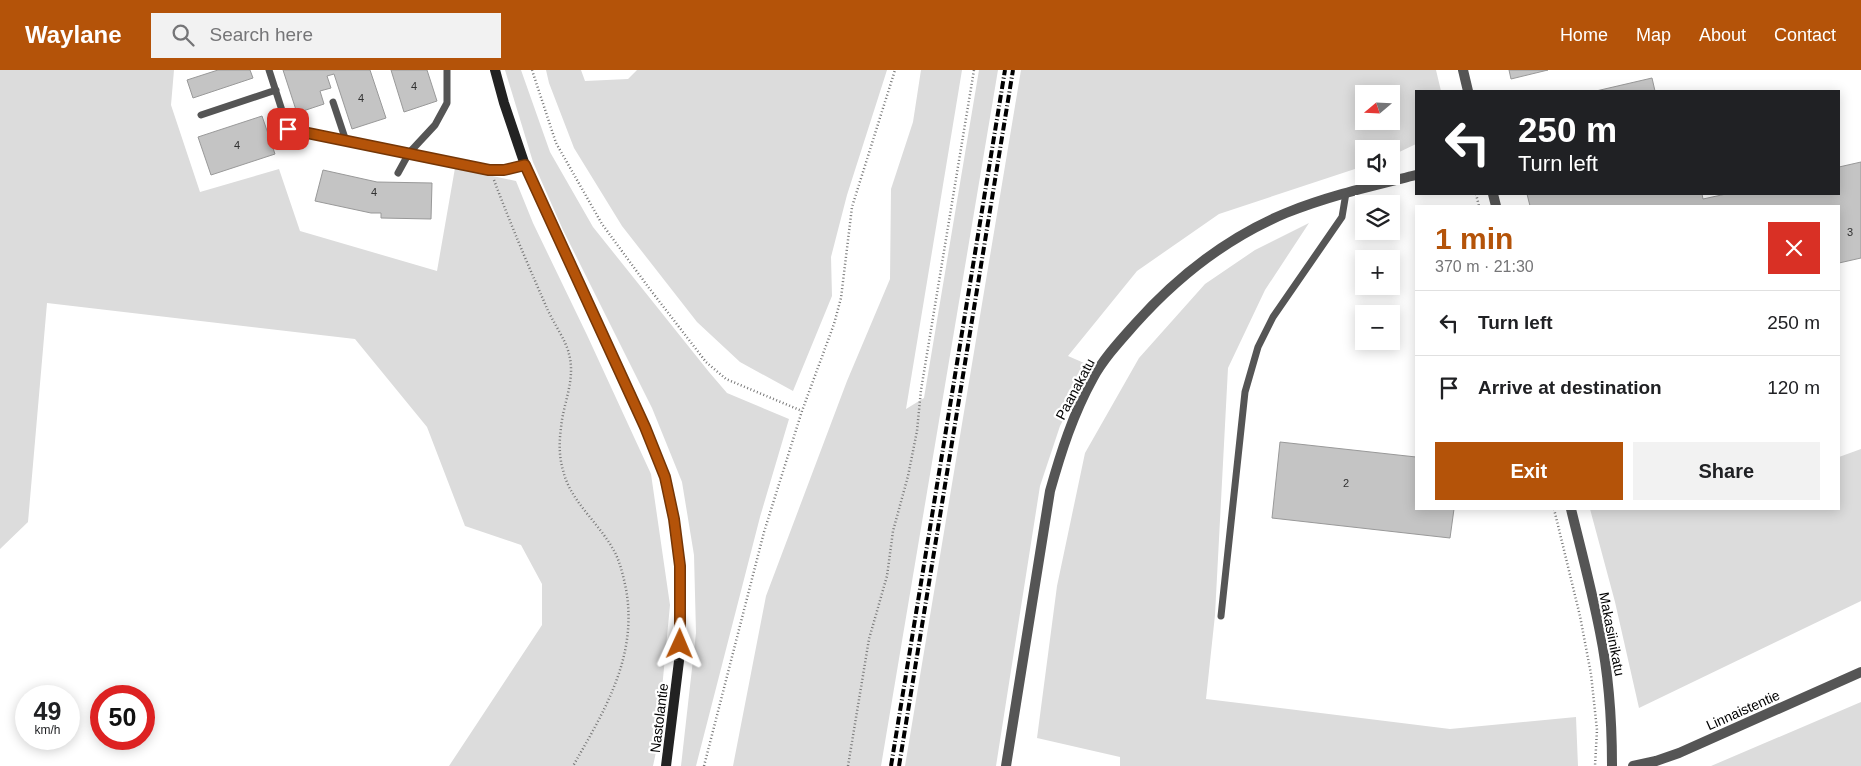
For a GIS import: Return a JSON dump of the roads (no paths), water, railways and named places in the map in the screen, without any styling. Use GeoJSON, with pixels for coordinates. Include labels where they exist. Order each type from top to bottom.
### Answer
{"type":"FeatureCollection","features":[{"type":"Feature","properties":{"kind":"main road","name":"Nastolantie"},"geometry":{"type":"LineString","coordinates":[[496,70],[504,104],[525,165],[645,427],[665,477],[678,547],[681,610],[680,661],[666,766]]}},
{"type":"Feature","properties":{"kind":"street"},"geometry":{"type":"LineString","coordinates":[[1463,70],[1468,90]]}},
{"type":"Feature","properties":{"kind":"street","name":"Paanakatu"},"geometry":{"type":"LineString","coordinates":[[1006,766],[1050,491],[1061,450],[1094,377],[1117,344],[1145,312],[1180,277],[1209,255],[1246,232],[1284,214],[1321,200],[1415,175]]}},
{"type":"Feature","properties":{"kind":"street","name":"Makasiinikatu"},"geometry":{"type":"LineString","coordinates":[[1570,510],[1600,633],[1606,669],[1610,706],[1612,766]]}},
{"type":"Feature","properties":{"kind":"street","name":"Linnaistentie"},"geometry":{"type":"LineString","coordinates":[[1633,766],[1679,753],[1861,672]]}},
{"type":"Feature","properties":{"kind":"lane"},"geometry":{"type":"LineString","coordinates":[[269,70],[288,129],[489,170],[504,170],[525,165]]}},
{"type":"Feature","properties":{"kind":"lane"},"geometry":{"type":"LineString","coordinates":[[398,173],[408,153],[435,125],[447,103],[448,70]]}},
{"type":"Feature","properties":{"kind":"lane"},"geometry":{"type":"LineString","coordinates":[[202,115],[276,90]]}},
{"type":"Feature","properties":{"kind":"lane"},"geometry":{"type":"LineString","coordinates":[[333,102],[346,141]]}},
{"type":"Feature","properties":{"kind":"lane"},"geometry":{"type":"LineString","coordinates":[[1221,616],[1245,392],[1258,347],[1273,317],[1342,217],[1346,205],[1346,193]]}},
{"type":"Feature","properties":{"kind":"railway"},"geometry":{"type":"LineString","coordinates":[[891,766],[1005,70]]}},
{"type":"Feature","properties":{"kind":"railway"},"geometry":{"type":"LineString","coordinates":[[899,766],[1013,70]]}}]}
